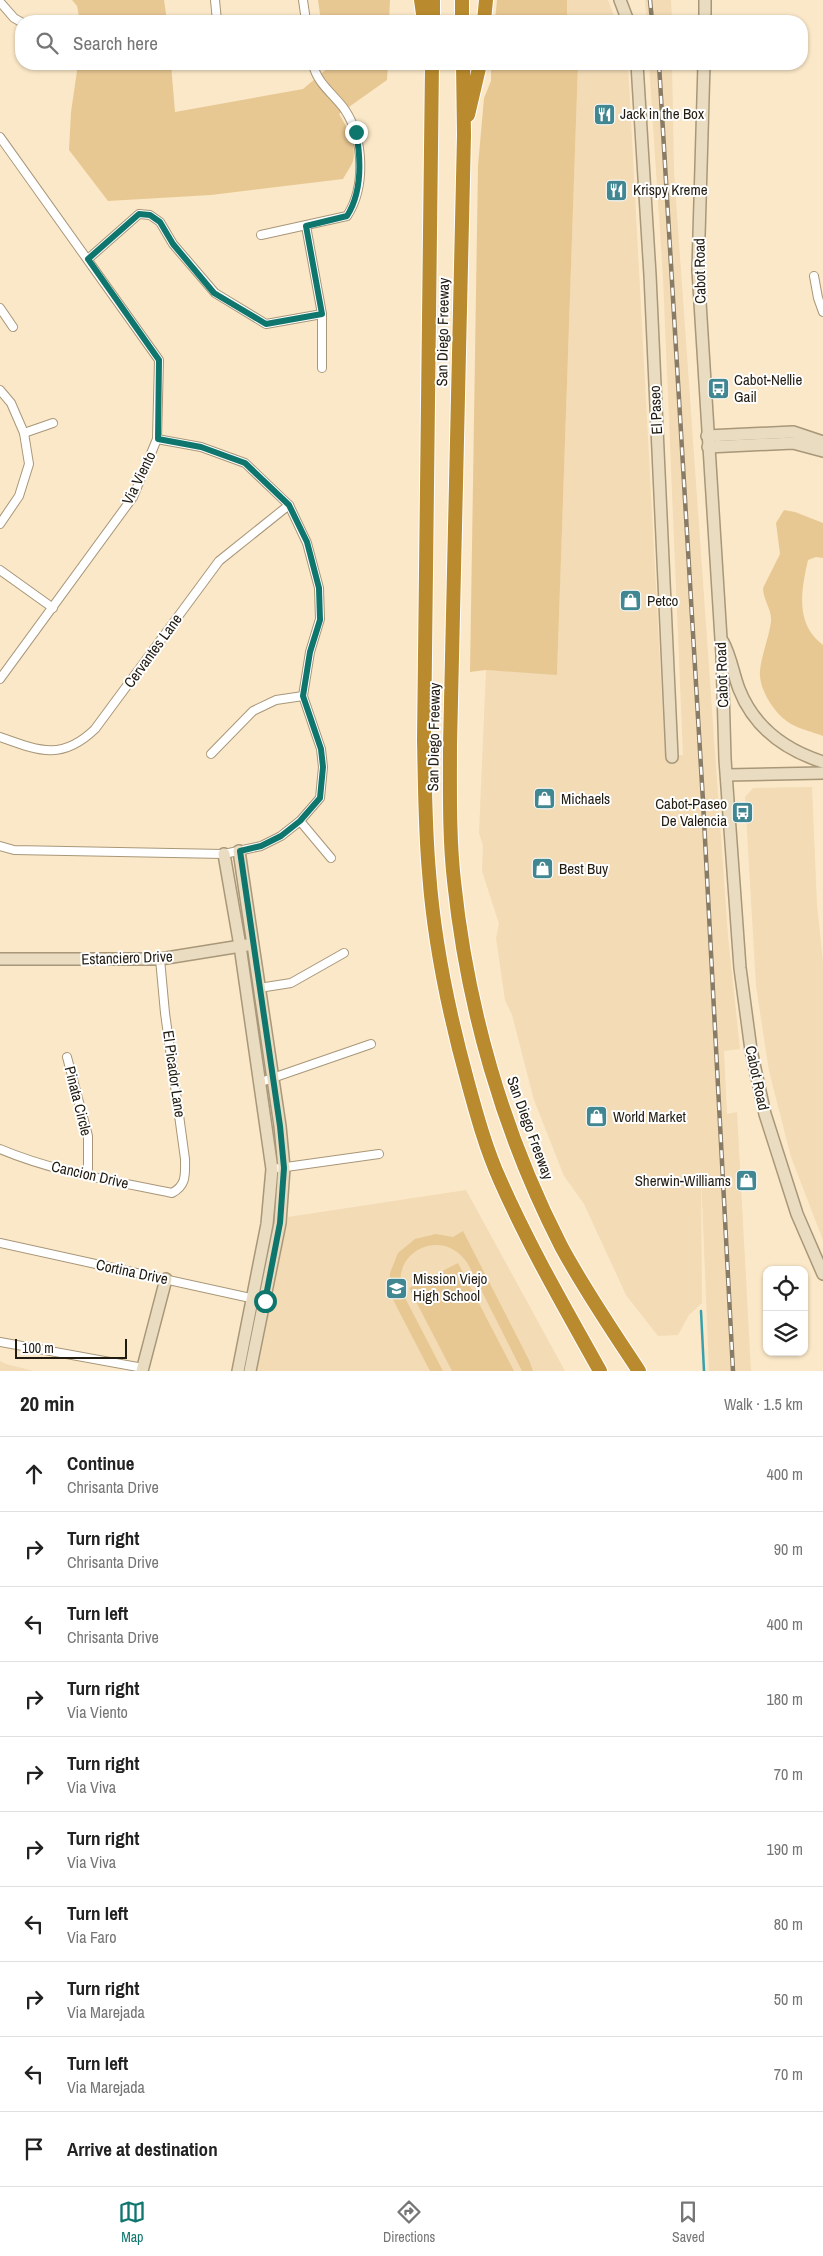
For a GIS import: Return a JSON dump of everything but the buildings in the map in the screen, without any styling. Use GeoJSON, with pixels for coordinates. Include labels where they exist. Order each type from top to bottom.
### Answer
{"type":"FeatureCollection","features":[{"type":"Feature","properties":{"kind":"highway"},"geometry":{"type":"LineString","coordinates":[[421,0],[423,15]]}},
{"type":"Feature","properties":{"kind":"highway"},"geometry":{"type":"LineString","coordinates":[[433,0],[433,15]]}},
{"type":"Feature","properties":{"kind":"highway"},"geometry":{"type":"LineString","coordinates":[[462,0],[462,15]]}},
{"type":"Feature","properties":{"kind":"highway"},"geometry":{"type":"LineString","coordinates":[[485,15],[486,0]]}},
{"type":"Feature","properties":{"kind":"highway","name":"San Diego Freeway"},"geometry":{"type":"LineString","coordinates":[[431,70],[424,740],[425,817],[435,926],[447,999],[462,1061],[480,1124],[499,1179],[547,1276],[600,1371]]}},
{"type":"Feature","properties":{"kind":"highway","name":"San Diego Freeway"},"geometry":{"type":"LineString","coordinates":[[463,70],[464,135],[450,745],[450,813],[457,900],[468,974],[477,1017],[489,1061],[515,1140],[532,1183],[561,1245],[596,1306],[639,1371]]}},
{"type":"Feature","properties":{"kind":"highway"},"geometry":{"type":"LineString","coordinates":[[464,135],[479,70]]}},
{"type":"Feature","properties":{"kind":"street"},"geometry":{"type":"LineString","coordinates":[[215,0],[216,15]]}},
{"type":"Feature","properties":{"kind":"street"},"geometry":{"type":"LineString","coordinates":[[303,0],[305,15]]}},
{"type":"Feature","properties":{"kind":"street"},"geometry":{"type":"LineString","coordinates":[[620,0],[626,15]]}},
{"type":"Feature","properties":{"kind":"street"},"geometry":{"type":"LineString","coordinates":[[705,0],[705,15]]}},
{"type":"Feature","properties":{"kind":"street"},"geometry":{"type":"LineString","coordinates":[[0,2],[15,19]]}},
{"type":"Feature","properties":{"kind":"street"},"geometry":{"type":"LineString","coordinates":[[261,235],[347,216],[353,202],[361,158],[356,132],[344,109],[325,89],[314,70]]}},
{"type":"Feature","properties":{"kind":"street","name":"El Paseo"},"geometry":{"type":"LineString","coordinates":[[637,70],[650,275],[672,757]]}},
{"type":"Feature","properties":{"kind":"street","name":"Cabot Road"},"geometry":{"type":"LineString","coordinates":[[704,70],[698,270],[740,968],[751,1050],[764,1114],[785,1181],[823,1274]]}},
{"type":"Feature","properties":{"kind":"street","name":"Via Viento"},"geometry":{"type":"LineString","coordinates":[[0,137],[159,360],[158,439],[134,497],[0,679]]}},
{"type":"Feature","properties":{"kind":"street"},"geometry":{"type":"LineString","coordinates":[[88,259],[139,214],[150,215],[160,222],[173,244],[214,293],[266,324],[322,314]]}},
{"type":"Feature","properties":{"kind":"street"},"geometry":{"type":"LineString","coordinates":[[306,226],[322,314],[322,368]]}},
{"type":"Feature","properties":{"kind":"street"},"geometry":{"type":"LineString","coordinates":[[814,276],[823,312]]}},
{"type":"Feature","properties":{"kind":"street"},"geometry":{"type":"LineString","coordinates":[[0,308],[13,327]]}},
{"type":"Feature","properties":{"kind":"street"},"geometry":{"type":"LineString","coordinates":[[0,390],[11,403],[24,433],[29,464],[19,496],[0,524]]}},
{"type":"Feature","properties":{"kind":"street"},"geometry":{"type":"LineString","coordinates":[[24,433],[53,423]]}},
{"type":"Feature","properties":{"kind":"street"},"geometry":{"type":"LineString","coordinates":[[707,442],[793,432],[823,442]]}},
{"type":"Feature","properties":{"kind":"street"},"geometry":{"type":"LineString","coordinates":[[0,846],[14,850],[224,854],[261,846],[281,836],[300,821],[320,798],[323,767],[321,749],[303,696],[310,652],[320,620],[319,588],[307,542],[289,505],[245,463],[201,447],[158,439]]}},
{"type":"Feature","properties":{"kind":"street"},"geometry":{"type":"LineString","coordinates":[[707,442],[792,443],[823,451]]}},
{"type":"Feature","properties":{"kind":"street","name":"Cervantes Lane"},"geometry":{"type":"LineString","coordinates":[[0,737],[39,751],[55,751],[84,741],[96,729],[219,561],[289,505]]}},
{"type":"Feature","properties":{"kind":"street"},"geometry":{"type":"LineString","coordinates":[[0,570],[53,608]]}},
{"type":"Feature","properties":{"kind":"street"},"geometry":{"type":"LineString","coordinates":[[720,636],[731,657],[738,687],[747,708],[757,721],[780,742],[801,754],[823,762]]}},
{"type":"Feature","properties":{"kind":"street"},"geometry":{"type":"LineString","coordinates":[[211,754],[253,711],[276,700],[303,696]]}},
{"type":"Feature","properties":{"kind":"street"},"geometry":{"type":"LineString","coordinates":[[727,775],[823,773]]}},
{"type":"Feature","properties":{"kind":"street"},"geometry":{"type":"LineString","coordinates":[[300,821],[331,858]]}},
{"type":"Feature","properties":{"kind":"street"},"geometry":{"type":"LineString","coordinates":[[240,851],[280,1126],[278,1169],[280,1223],[250,1371]]}},
{"type":"Feature","properties":{"kind":"street"},"geometry":{"type":"LineString","coordinates":[[224,854],[261,1082],[278,1169],[238,1371]]}},
{"type":"Feature","properties":{"kind":"street","name":"Estanciero Drive"},"geometry":{"type":"LineString","coordinates":[[0,959],[160,959],[253,944]]}},
{"type":"Feature","properties":{"kind":"street"},"geometry":{"type":"LineString","coordinates":[[259,988],[291,982],[344,953]]}},
{"type":"Feature","properties":{"kind":"street","name":"El Picador Lane"},"geometry":{"type":"LineString","coordinates":[[160,959],[165,1013],[185,1159],[185,1179],[181,1188]]}},
{"type":"Feature","properties":{"kind":"street"},"geometry":{"type":"LineString","coordinates":[[261,1082],[371,1044]]}},
{"type":"Feature","properties":{"kind":"street","name":"Pinata Circle"},"geometry":{"type":"LineString","coordinates":[[67,1057],[88,1136],[88,1176]]}},
{"type":"Feature","properties":{"kind":"street","name":"Cancion Drive"},"geometry":{"type":"LineString","coordinates":[[0,1149],[21,1158],[88,1176],[172,1193],[181,1188]]}},
{"type":"Feature","properties":{"kind":"street"},"geometry":{"type":"LineString","coordinates":[[278,1169],[379,1154]]}},
{"type":"Feature","properties":{"kind":"street","name":"Cortina Drive"},"geometry":{"type":"LineString","coordinates":[[0,1242],[265,1301]]}},
{"type":"Feature","properties":{"kind":"street"},"geometry":{"type":"LineString","coordinates":[[0,1342],[142,1370],[166,1279]]}},
{"type":"Feature","properties":{"kind":"shaded area"},"geometry":{"type":"Polygon","coordinates":[[[72,0],[164,0],[166,15],[79,15],[77,6],[72,0]]]}},
{"type":"Feature","properties":{"kind":"shaded area"},"geometry":{"type":"Polygon","coordinates":[[[318,0],[390,0],[389,15],[320,15],[318,0]]]}},
{"type":"Feature","properties":{"kind":"shaded area"},"geometry":{"type":"Polygon","coordinates":[[[497,0],[567,0],[567,15],[496,15],[497,0]]]}},
{"type":"Feature","properties":{"kind":"shaded area"},"geometry":{"type":"Polygon","coordinates":[[[567,0],[608,0],[614,15],[567,15],[567,0]]]}},
{"type":"Feature","properties":{"kind":"shaded area"},"geometry":{"type":"Polygon","coordinates":[[[645,0],[671,0],[672,15],[646,15],[645,0]]]}},
{"type":"Feature","properties":{"kind":"shaded area"},"geometry":{"type":"Polygon","coordinates":[[[77,70],[172,70],[175,112],[303,89],[326,70],[388,70],[387,80],[339,114],[348,130],[354,149],[353,161],[343,179],[211,195],[108,201],[69,150],[71,112],[77,70]]]}},
{"type":"Feature","properties":{"kind":"shaded area"},"geometry":{"type":"Polygon","coordinates":[[[491,70],[578,70],[557,675],[486,670],[470,672],[478,166],[484,98],[491,81],[491,70]]]}},
{"type":"Feature","properties":{"kind":"shaded area"},"geometry":{"type":"Polygon","coordinates":[[[578,70],[628,70],[665,756],[683,755],[663,277],[649,70],[672,70],[674,172],[728,936],[740,1049],[724,1051],[727,1114],[737,1112],[751,1371],[709,1371],[701,1174],[702,1303],[689,1315],[678,1335],[658,1336],[626,1295],[584,1204],[564,1176],[534,1100],[512,1015],[505,1000],[496,938],[499,924],[482,871],[483,846],[479,833],[486,670],[557,674],[578,70]]]}},
{"type":"Feature","properties":{"kind":"shaded area"},"geometry":{"type":"Polygon","coordinates":[[[784,510],[795,512],[823,523],[823,558],[816,557],[808,560],[803,583],[802,606],[808,627],[814,637],[823,645],[823,736],[795,726],[785,720],[769,701],[760,677],[761,664],[771,621],[763,588],[780,554],[776,523],[784,510]]]}},
{"type":"Feature","properties":{"kind":"shaded area"},"geometry":{"type":"Polygon","coordinates":[[[812,787],[817,905],[823,962],[823,1240],[791,1157],[769,1071],[756,986],[745,797],[753,788],[812,787]]]}},
{"type":"Feature","properties":{"kind":"shaded area","name":"Mission Viejo High School"},"geometry":{"type":"Polygon","coordinates":[[[466,1190],[565,1371],[257,1371],[288,1217],[466,1190]]]}},
{"type":"Feature","properties":{"kind":"shaded area"},"geometry":{"type":"Polygon","coordinates":[[[463,1231],[533,1371],[522,1371],[468,1264],[457,1252],[445,1246],[432,1245],[420,1249],[410,1256],[403,1267],[401,1281],[404,1296],[443,1371],[430,1371],[389,1292],[390,1273],[398,1253],[415,1239],[436,1234],[453,1237],[463,1231]]]}},
{"type":"Feature","properties":{"kind":"shaded area"},"geometry":{"type":"Polygon","coordinates":[[[458,1263],[514,1371],[452,1371],[409,1288],[458,1263]]]}},
{"type":"Feature","properties":{"kind":"shaded area"},"geometry":{"type":"Polygon","coordinates":[[[0,1361],[6,1364],[34,1371],[0,1371],[0,1361]]]}},
{"type":"Feature","properties":{"kind":"waterway"},"geometry":{"type":"LineString","coordinates":[[701,1311],[704,1371]]}},
{"type":"Feature","properties":{"kind":"railway"},"geometry":{"type":"LineString","coordinates":[[650,0],[651,15]]}},
{"type":"Feature","properties":{"kind":"railway"},"geometry":{"type":"LineString","coordinates":[[659,70],[703,801],[733,1371]]}},
{"type":"Feature","properties":{"kind":"place","name":"Jack in the Box"},"geometry":{"type":"Point","coordinates":[604,114]}},
{"type":"Feature","properties":{"kind":"place","name":"Krispy Kreme"},"geometry":{"type":"Point","coordinates":[617,190]}},
{"type":"Feature","properties":{"kind":"place","name":"Cabot-Nellie Gail"},"geometry":{"type":"Point","coordinates":[718,389]}},
{"type":"Feature","properties":{"kind":"place","name":"Petco"},"geometry":{"type":"Point","coordinates":[631,601]}},
{"type":"Feature","properties":{"kind":"place","name":"Michaels"},"geometry":{"type":"Point","coordinates":[545,799]}},
{"type":"Feature","properties":{"kind":"place","name":"Cabot-Paseo De Valencia"},"geometry":{"type":"Point","coordinates":[743,813]}},
{"type":"Feature","properties":{"kind":"place","name":"Best Buy"},"geometry":{"type":"Point","coordinates":[543,869]}},
{"type":"Feature","properties":{"kind":"place","name":"World Market"},"geometry":{"type":"Point","coordinates":[597,1117]}},
{"type":"Feature","properties":{"kind":"place","name":"Sherwin-Williams"},"geometry":{"type":"Point","coordinates":[747,1181]}},
{"type":"Feature","properties":{"kind":"place","name":"Mission Viejo High School"},"geometry":{"type":"Point","coordinates":[397,1288]}},
{"type":"Feature","properties":{"kind":"route"},"geometry":{"type":"LineString","coordinates":[[265,1301],[280,1223],[284,1168],[280,1126],[240,851],[261,846],[281,836],[300,821],[320,798],[323,767],[321,749],[303,696],[310,652],[320,620],[319,588],[307,542],[289,505],[245,463],[201,447],[158,439],[159,360],[88,259],[139,214],[150,215],[160,222],[173,244],[214,293],[266,324],[322,314],[306,226],[347,216],[352,209],[361,158],[356,132]]}}]}
